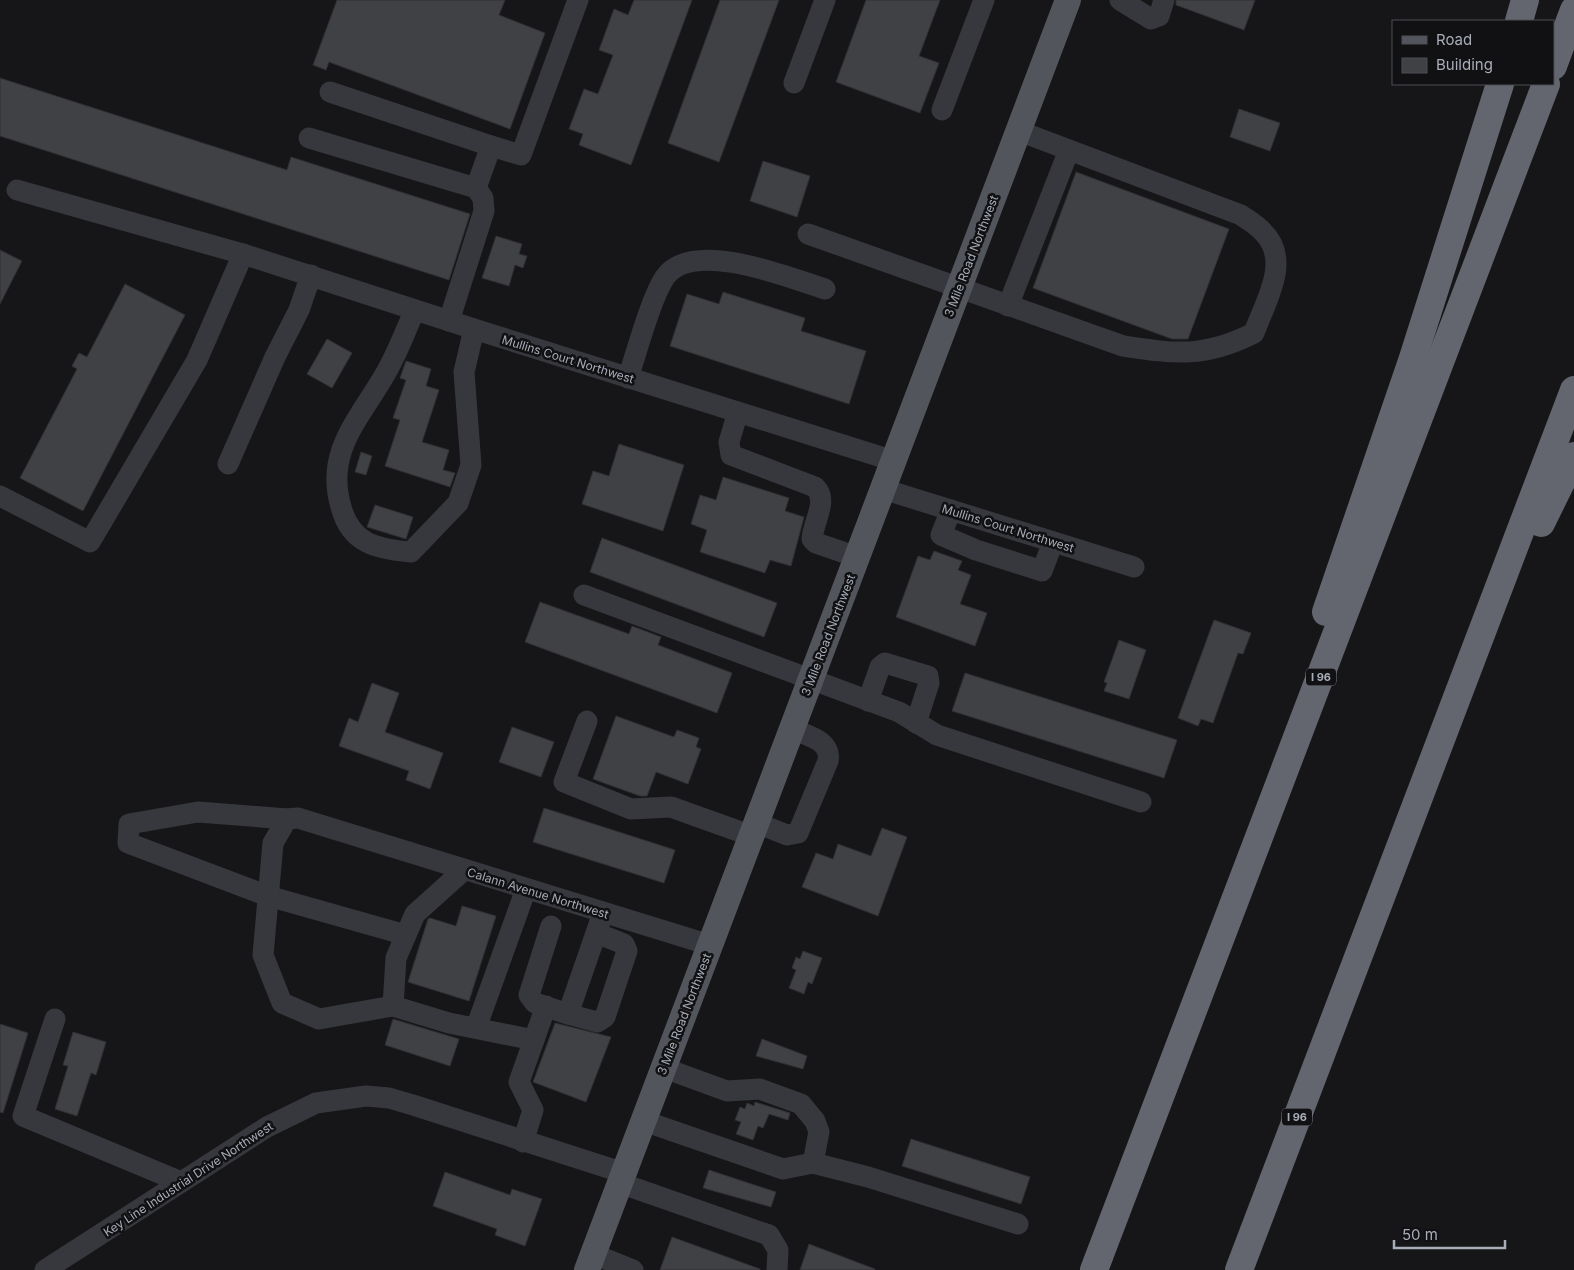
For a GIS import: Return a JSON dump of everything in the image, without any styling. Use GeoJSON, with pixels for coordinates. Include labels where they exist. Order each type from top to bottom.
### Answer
{"type":"FeatureCollection","features":[{"type":"Feature","properties":{"kind":"highway"},"geometry":{"type":"LineString","coordinates":[[1519,20],[1525,0]]}},
{"type":"Feature","properties":{"kind":"highway"},"geometry":{"type":"LineString","coordinates":[[1554,63],[1574,10]]}},
{"type":"Feature","properties":{"kind":"highway"},"geometry":{"type":"LineString","coordinates":[[1174,1061],[1410,367],[1500,85]]}},
{"type":"Feature","properties":{"kind":"highway","name":"I 96"},"geometry":{"type":"LineString","coordinates":[[1094,1270],[1546,85]]}},
{"type":"Feature","properties":{"kind":"highway","name":"I 96"},"geometry":{"type":"LineString","coordinates":[[1239,1270],[1574,390]]}},
{"type":"Feature","properties":{"kind":"highway"},"geometry":{"type":"LineString","coordinates":[[1427,778],[1546,511],[1574,456]]}},
{"type":"Feature","properties":{"kind":"main road","name":"3 Mile Road Northwest"},"geometry":{"type":"LineString","coordinates":[[590,1262],[1068,0]]}},
{"type":"Feature","properties":{"kind":"street"},"geometry":{"type":"LineString","coordinates":[[330,92],[521,155],[578,0]]}},
{"type":"Feature","properties":{"kind":"street"},"geometry":{"type":"LineString","coordinates":[[794,83],[825,0]]}},
{"type":"Feature","properties":{"kind":"street"},"geometry":{"type":"LineString","coordinates":[[942,110],[984,0]]}},
{"type":"Feature","properties":{"kind":"street"},"geometry":{"type":"LineString","coordinates":[[1120,0],[1151,19],[1159,16],[1164,0]]}},
{"type":"Feature","properties":{"kind":"street"},"geometry":{"type":"LineString","coordinates":[[808,234],[1123,346],[1174,354],[1210,350],[1232,344],[1254,333],[1276,274],[1276,253],[1264,232],[1241,215],[1019,131]]}},
{"type":"Feature","properties":{"kind":"street"},"geometry":{"type":"LineString","coordinates":[[309,138],[476,188],[483,198],[484,211],[449,321]]}},
{"type":"Feature","properties":{"kind":"street"},"geometry":{"type":"LineString","coordinates":[[476,188],[491,146]]}},
{"type":"Feature","properties":{"kind":"street"},"geometry":{"type":"LineString","coordinates":[[1008,306],[1070,150]]}},
{"type":"Feature","properties":{"kind":"street","name":"Mullins Court Northwest"},"geometry":{"type":"LineString","coordinates":[[17,190],[311,275],[474,329],[894,461]]}},
{"type":"Feature","properties":{"kind":"street"},"geometry":{"type":"LineString","coordinates":[[0,496],[90,542],[197,360],[243,254]]}},
{"type":"Feature","properties":{"kind":"street"},"geometry":{"type":"LineString","coordinates":[[628,378],[658,292],[666,276],[688,262],[744,263],[825,289]]}},
{"type":"Feature","properties":{"kind":"street"},"geometry":{"type":"LineString","coordinates":[[228,464],[275,357],[299,310],[311,275]]}},
{"type":"Feature","properties":{"kind":"street"},"geometry":{"type":"LineString","coordinates":[[415,310],[385,375],[356,422],[336,465],[336,488],[345,522],[355,535],[367,542],[389,550],[412,552],[458,503],[471,465],[464,372],[474,329]]}},
{"type":"Feature","properties":{"kind":"street"},"geometry":{"type":"LineString","coordinates":[[738,412],[729,442],[732,455],[815,487],[820,492],[822,499],[812,539],[816,543],[857,557]]}},
{"type":"Feature","properties":{"kind":"street","name":"Mullins Court Northwest"},"geometry":{"type":"LineString","coordinates":[[883,489],[1134,567]]}},
{"type":"Feature","properties":{"kind":"street"},"geometry":{"type":"LineString","coordinates":[[951,510],[941,536],[976,550],[1042,571],[1052,542]]}},
{"type":"Feature","properties":{"kind":"street"},"geometry":{"type":"LineString","coordinates":[[584,595],[908,715],[916,723],[937,735],[1141,802]]}},
{"type":"Feature","properties":{"kind":"street"},"geometry":{"type":"LineString","coordinates":[[868,701],[880,668],[885,663],[922,672],[928,676],[929,683],[916,723]]}},
{"type":"Feature","properties":{"kind":"street"},"geometry":{"type":"LineString","coordinates":[[587,721],[564,782],[631,809],[671,807],[754,829],[787,835],[798,833],[830,754],[823,743],[792,729]]}},
{"type":"Feature","properties":{"kind":"street","name":"Calann Avenue Northwest"},"geometry":{"type":"LineString","coordinates":[[268,896],[128,843],[129,824],[198,812],[287,819],[298,818],[710,946]]}},
{"type":"Feature","properties":{"kind":"street"},"geometry":{"type":"LineString","coordinates":[[287,819],[273,843],[263,955],[282,1003],[319,1019],[393,1006],[449,1023],[534,1040]]}},
{"type":"Feature","properties":{"kind":"street"},"geometry":{"type":"LineString","coordinates":[[393,1006],[396,958],[415,914],[464,870]]}},
{"type":"Feature","properties":{"kind":"street"},"geometry":{"type":"LineString","coordinates":[[476,1028],[526,889]]}},
{"type":"Feature","properties":{"kind":"street"},"geometry":{"type":"LineString","coordinates":[[268,896],[406,935]]}},
{"type":"Feature","properties":{"kind":"street"},"geometry":{"type":"LineString","coordinates":[[568,1014],[603,913]]}},
{"type":"Feature","properties":{"kind":"street"},"geometry":{"type":"LineString","coordinates":[[551,926],[529,995],[535,1003],[597,1022],[605,1017],[627,952],[624,944],[596,933]]}},
{"type":"Feature","properties":{"kind":"street"},"geometry":{"type":"LineString","coordinates":[[523,1142],[533,1110],[518,1082],[546,1006]]}},
{"type":"Feature","properties":{"kind":"street"},"geometry":{"type":"LineString","coordinates":[[55,1019],[23,1116],[181,1182]]}},
{"type":"Feature","properties":{"kind":"street"},"geometry":{"type":"LineString","coordinates":[[664,1068],[727,1091],[760,1090],[801,1104],[816,1121],[819,1132],[813,1163]]}},
{"type":"Feature","properties":{"kind":"street","name":"Key Line Industrial Drive Northwest"},"geometry":{"type":"LineString","coordinates":[[45,1270],[267,1127],[316,1103],[343,1098],[388,1098],[523,1142],[769,1235],[778,1250],[777,1270]]}},
{"type":"Feature","properties":{"kind":"street"},"geometry":{"type":"LineString","coordinates":[[644,1121],[783,1169],[813,1163],[868,1177],[1018,1224]]}},
{"type":"Feature","properties":{"kind":"street"},"geometry":{"type":"LineString","coordinates":[[590,1262],[633,1270]]}},
{"type":"Feature","properties":{"kind":"building"},"geometry":{"type":"Polygon","coordinates":[[[337,0],[505,0],[499,15],[545,33],[510,129],[329,62],[326,70],[313,65],[337,0]]]}},
{"type":"Feature","properties":{"kind":"building"},"geometry":{"type":"Polygon","coordinates":[[[634,0],[692,0],[631,165],[579,145],[583,134],[569,129],[584,89],[598,94],[613,55],[599,50],[614,9],[628,15],[634,0]]]}},
{"type":"Feature","properties":{"kind":"building"},"geometry":{"type":"Polygon","coordinates":[[[720,0],[779,0],[719,162],[668,143],[720,0]]]}},
{"type":"Feature","properties":{"kind":"building"},"geometry":{"type":"Polygon","coordinates":[[[866,0],[940,0],[919,56],[939,63],[920,113],[836,82],[866,0]]]}},
{"type":"Feature","properties":{"kind":"building"},"geometry":{"type":"Polygon","coordinates":[[[1176,0],[1255,0],[1244,30],[1176,5],[1176,0]]]}},
{"type":"Feature","properties":{"kind":"building"},"geometry":{"type":"Polygon","coordinates":[[[0,78],[287,170],[291,157],[470,214],[449,280],[0,136],[0,78]]]}},
{"type":"Feature","properties":{"kind":"building"},"geometry":{"type":"Polygon","coordinates":[[[1239,109],[1280,123],[1270,151],[1230,137],[1239,109]]]}},
{"type":"Feature","properties":{"kind":"building"},"geometry":{"type":"Polygon","coordinates":[[[763,161],[810,176],[797,217],[750,201],[763,161]]]}},
{"type":"Feature","properties":{"kind":"building"},"geometry":{"type":"Polygon","coordinates":[[[1076,172],[1229,229],[1188,339],[1172,339],[1033,288],[1076,172]]]}},
{"type":"Feature","properties":{"kind":"building"},"geometry":{"type":"Polygon","coordinates":[[[496,236],[522,244],[519,254],[527,256],[523,268],[515,265],[509,286],[482,278],[496,236]]]}},
{"type":"Feature","properties":{"kind":"building"},"geometry":{"type":"Polygon","coordinates":[[[0,250],[22,261],[0,304],[0,250]]]}},
{"type":"Feature","properties":{"kind":"building"},"geometry":{"type":"Polygon","coordinates":[[[125,284],[185,315],[83,511],[20,478],[77,369],[72,366],[79,353],[87,357],[125,284]]]}},
{"type":"Feature","properties":{"kind":"building"},"geometry":{"type":"Polygon","coordinates":[[[723,292],[805,318],[801,331],[866,351],[849,404],[670,346],[687,294],[719,304],[723,292]]]}},
{"type":"Feature","properties":{"kind":"building"},"geometry":{"type":"Polygon","coordinates":[[[327,339],[352,353],[332,388],[307,374],[327,339]]]}},
{"type":"Feature","properties":{"kind":"building"},"geometry":{"type":"Polygon","coordinates":[[[406,361],[431,369],[426,386],[439,390],[422,442],[449,450],[443,470],[455,473],[450,487],[385,466],[400,420],[393,418],[406,380],[400,378],[406,361]]]}},
{"type":"Feature","properties":{"kind":"building"},"geometry":{"type":"Polygon","coordinates":[[[619,444],[684,465],[663,531],[582,504],[593,471],[609,476],[619,444]]]}},
{"type":"Feature","properties":{"kind":"building"},"geometry":{"type":"Polygon","coordinates":[[[361,452],[372,456],[366,475],[355,472],[361,452]]]}},
{"type":"Feature","properties":{"kind":"building"},"geometry":{"type":"Polygon","coordinates":[[[723,477],[789,498],[785,511],[804,517],[791,566],[770,560],[765,573],[700,552],[707,530],[691,524],[700,495],[716,500],[723,477]]]}},
{"type":"Feature","properties":{"kind":"building"},"geometry":{"type":"Polygon","coordinates":[[[375,505],[413,517],[406,539],[367,527],[375,505]]]}},
{"type":"Feature","properties":{"kind":"building"},"geometry":{"type":"Polygon","coordinates":[[[602,538],[777,603],[764,637],[590,572],[602,538]]]}},
{"type":"Feature","properties":{"kind":"building"},"geometry":{"type":"Polygon","coordinates":[[[934,551],[962,561],[958,570],[971,575],[960,604],[987,613],[975,646],[896,617],[918,556],[930,560],[934,551]]]}},
{"type":"Feature","properties":{"kind":"building"},"geometry":{"type":"Polygon","coordinates":[[[540,602],[629,634],[632,626],[661,637],[658,645],[732,673],[717,713],[525,642],[540,602]]]}},
{"type":"Feature","properties":{"kind":"building"},"geometry":{"type":"Polygon","coordinates":[[[1214,620],[1251,633],[1243,654],[1238,653],[1213,723],[1201,719],[1198,726],[1178,718],[1214,620]]]}},
{"type":"Feature","properties":{"kind":"building"},"geometry":{"type":"Polygon","coordinates":[[[1119,640],[1146,650],[1129,699],[1104,691],[1107,683],[1104,682],[1119,640]]]}},
{"type":"Feature","properties":{"kind":"building"},"geometry":{"type":"Polygon","coordinates":[[[965,673],[1177,740],[1164,778],[952,711],[965,673]]]}},
{"type":"Feature","properties":{"kind":"building"},"geometry":{"type":"Polygon","coordinates":[[[372,683],[399,693],[385,732],[443,753],[430,789],[406,780],[409,771],[339,746],[349,718],[358,722],[372,683]]]}},
{"type":"Feature","properties":{"kind":"building"},"geometry":{"type":"Polygon","coordinates":[[[616,716],[674,737],[677,730],[699,738],[696,747],[701,749],[688,784],[656,772],[647,796],[640,796],[593,779],[616,716]]]}},
{"type":"Feature","properties":{"kind":"building"},"geometry":{"type":"Polygon","coordinates":[[[512,727],[554,742],[541,777],[499,762],[512,727]]]}},
{"type":"Feature","properties":{"kind":"building"},"geometry":{"type":"Polygon","coordinates":[[[544,808],[675,850],[664,883],[533,842],[544,808]]]}},
{"type":"Feature","properties":{"kind":"building"},"geometry":{"type":"Polygon","coordinates":[[[882,828],[907,837],[878,916],[802,887],[816,853],[833,859],[838,844],[871,856],[882,828]]]}},
{"type":"Feature","properties":{"kind":"building"},"geometry":{"type":"Polygon","coordinates":[[[462,906],[496,916],[469,1001],[408,982],[428,919],[456,926],[462,906]]]}},
{"type":"Feature","properties":{"kind":"building"},"geometry":{"type":"Polygon","coordinates":[[[803,951],[822,958],[812,984],[808,982],[804,994],[789,988],[796,970],[792,968],[796,957],[800,959],[803,951]]]}},
{"type":"Feature","properties":{"kind":"building"},"geometry":{"type":"Polygon","coordinates":[[[393,1019],[459,1039],[450,1066],[385,1045],[393,1019]]]}},
{"type":"Feature","properties":{"kind":"building"},"geometry":{"type":"Polygon","coordinates":[[[555,1023],[611,1037],[586,1102],[533,1082],[555,1023]]]}},
{"type":"Feature","properties":{"kind":"building"},"geometry":{"type":"Polygon","coordinates":[[[0,1024],[28,1033],[3,1113],[0,1112],[0,1024]]]}},
{"type":"Feature","properties":{"kind":"building"},"geometry":{"type":"Polygon","coordinates":[[[73,1032],[106,1042],[96,1075],[91,1073],[77,1116],[55,1109],[68,1066],[63,1065],[73,1032]]]}},
{"type":"Feature","properties":{"kind":"building"},"geometry":{"type":"Polygon","coordinates":[[[762,1039],[807,1056],[803,1069],[756,1056],[762,1039]]]}},
{"type":"Feature","properties":{"kind":"building"},"geometry":{"type":"Polygon","coordinates":[[[755,1102],[790,1113],[788,1120],[769,1114],[763,1128],[758,1126],[753,1140],[736,1134],[741,1122],[735,1120],[740,1107],[745,1109],[747,1103],[754,1106],[755,1102]]]}},
{"type":"Feature","properties":{"kind":"building"},"geometry":{"type":"Polygon","coordinates":[[[911,1139],[1030,1177],[1021,1204],[902,1166],[911,1139]]]}},
{"type":"Feature","properties":{"kind":"building"},"geometry":{"type":"Polygon","coordinates":[[[709,1170],[776,1192],[771,1207],[703,1188],[709,1170]]]}},
{"type":"Feature","properties":{"kind":"building"},"geometry":{"type":"Polygon","coordinates":[[[445,1172],[510,1195],[512,1189],[542,1199],[525,1246],[495,1235],[497,1229],[433,1206],[445,1172]]]}},
{"type":"Feature","properties":{"kind":"building"},"geometry":{"type":"Polygon","coordinates":[[[672,1237],[760,1269],[760,1270],[660,1270],[672,1237]]]}},
{"type":"Feature","properties":{"kind":"building"},"geometry":{"type":"Polygon","coordinates":[[[809,1244],[875,1269],[875,1270],[800,1270],[809,1244]]]}}]}
